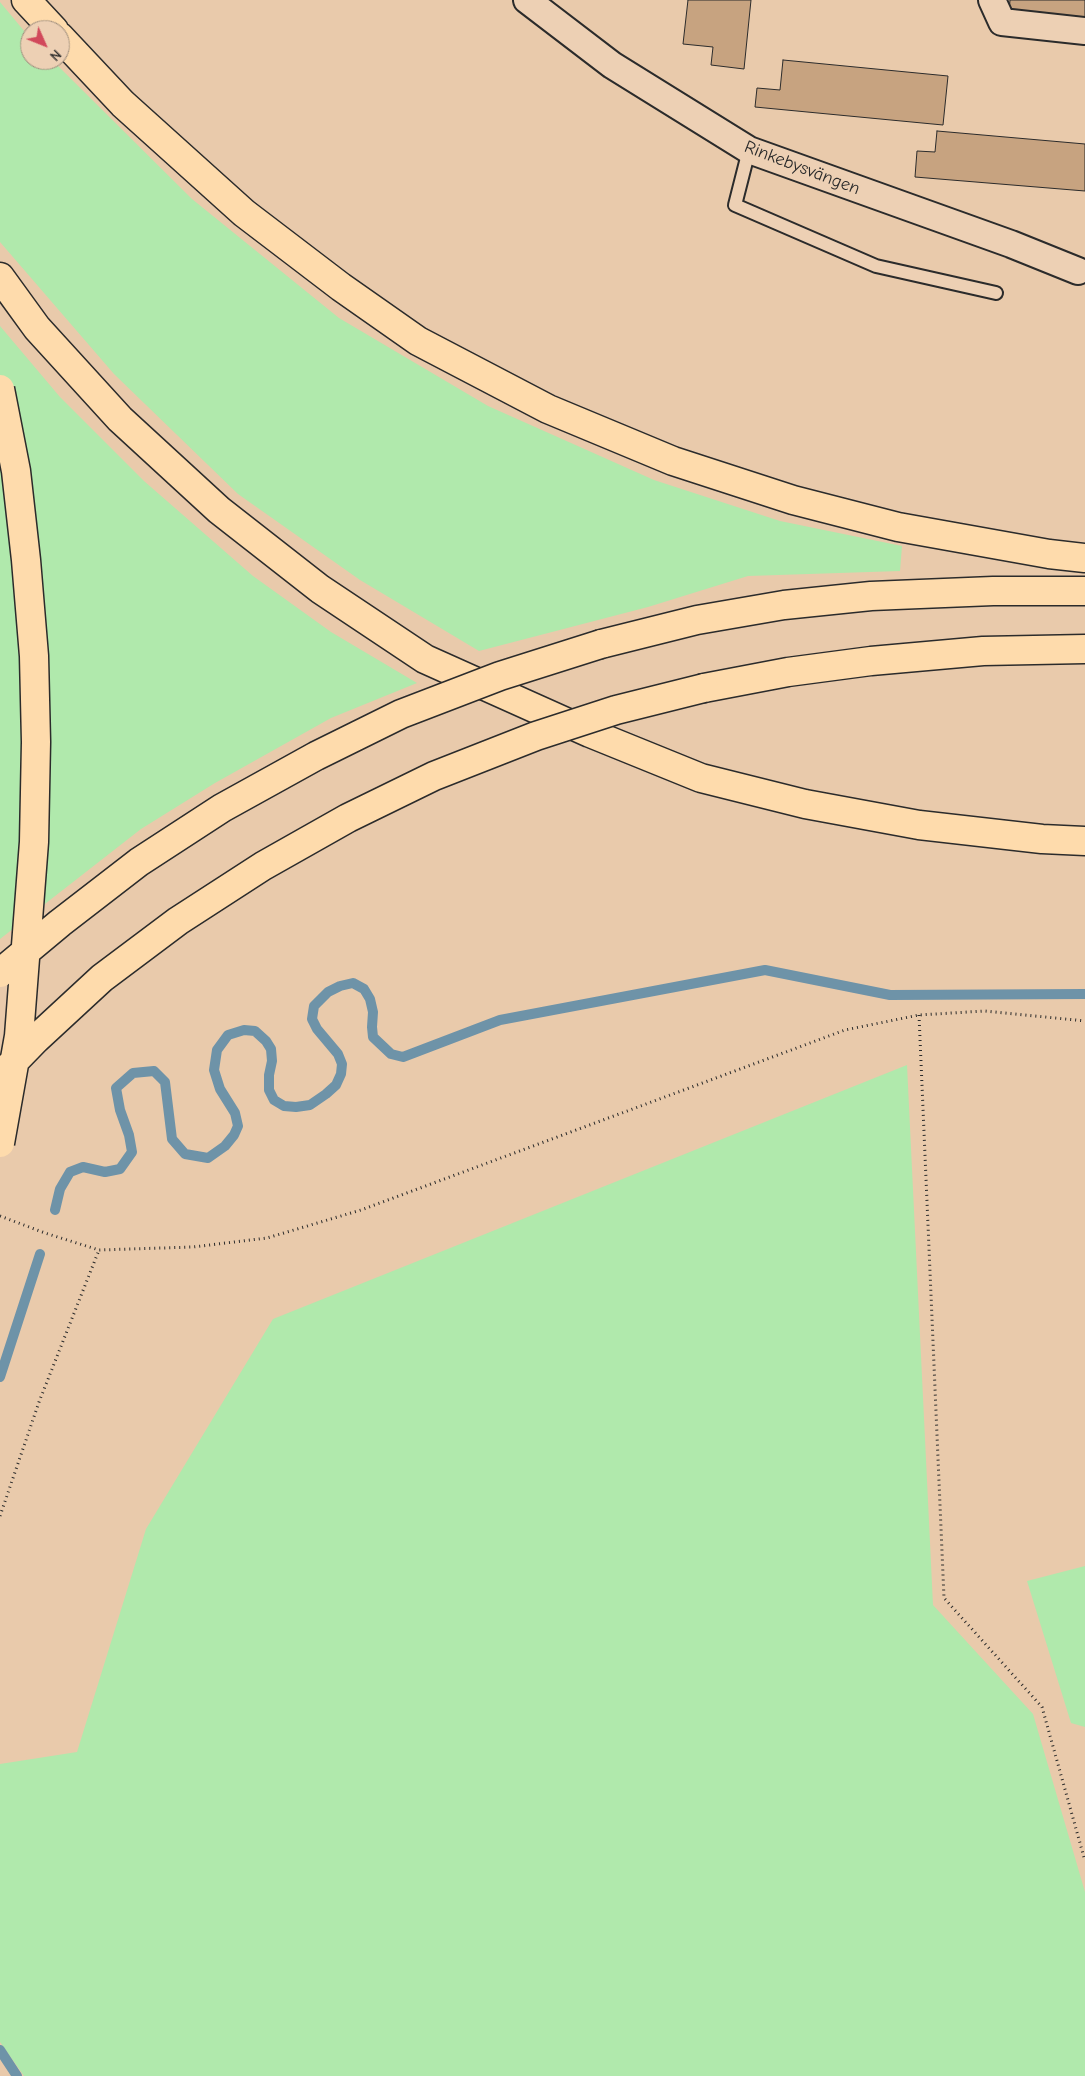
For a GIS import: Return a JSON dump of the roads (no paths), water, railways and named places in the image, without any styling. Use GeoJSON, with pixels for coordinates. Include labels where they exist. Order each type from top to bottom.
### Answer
{"type":"FeatureCollection","features":[{"type":"Feature","properties":{"kind":"highway"},"geometry":{"type":"LineString","coordinates":[[26,0],[45,20]]}},
{"type":"Feature","properties":{"kind":"highway"},"geometry":{"type":"LineString","coordinates":[[70,48],[123,104],[251,219],[342,288],[418,340],[548,409],[674,461],[793,500],[898,528],[1049,554],[1085,558]]}},
{"type":"Feature","properties":{"kind":"highway"},"geometry":{"type":"LineString","coordinates":[[0,278],[37,328],[120,419],[219,510],[320,589],[425,659],[590,733],[701,778],[804,804],[919,825],[1085,841]]}},
{"type":"Feature","properties":{"kind":"highway"},"geometry":{"type":"LineString","coordinates":[[0,389],[16,471],[26,560],[34,656],[36,742],[34,842],[20,1027],[0,1143]]}},
{"type":"Feature","properties":{"kind":"highway"},"geometry":{"type":"LineString","coordinates":[[0,973],[139,862],[222,808],[316,756],[401,714],[500,676],[601,644],[698,620],[784,605],[871,596],[993,591],[1085,591]]}},
{"type":"Feature","properties":{"kind":"highway"},"geometry":{"type":"LineString","coordinates":[[0,1076],[36,1039],[102,978],[178,921],[263,866],[348,818],[434,776],[536,736],[616,710],[704,688],[788,672],[871,661],[984,651],[1085,649]]}},
{"type":"Feature","properties":{"kind":"street","name":"Rinkebysvängen"},"geometry":{"type":"LineString","coordinates":[[527,0],[612,65],[749,150],[1012,244],[1078,271]]}},
{"type":"Feature","properties":{"kind":"street"},"geometry":{"type":"LineString","coordinates":[[992,0],[1002,22],[1085,31]]}},
{"type":"Feature","properties":{"kind":"lane"},"geometry":{"type":"LineString","coordinates":[[749,150],[735,204],[876,266],[996,294]]}},
{"type":"Feature","properties":{"kind":"waterway"},"geometry":{"type":"LineString","coordinates":[[55,1210],[60,1189],[70,1172],[83,1167],[105,1172],[120,1169],[132,1152],[116,1088],[133,1073],[154,1071],[165,1082],[172,1139],[185,1154],[208,1158],[225,1146],[234,1135],[238,1126],[235,1113],[220,1089],[214,1070],[217,1050],[228,1035],[244,1030],[255,1031],[266,1041],[271,1049],[272,1061],[269,1075],[269,1090],[274,1100],[284,1106],[296,1107],[310,1105],[326,1094],[336,1085],[341,1074],[342,1064],[338,1054],[317,1029],[312,1019],[314,1006],[328,992],[340,986],[353,983],[364,989],[370,999],[373,1012],[373,1037],[391,1054],[403,1057],[500,1020],[765,970],[890,995],[1085,994]]}},
{"type":"Feature","properties":{"kind":"waterway"},"geometry":{"type":"LineString","coordinates":[[0,1377],[40,1254]]}},
{"type":"Feature","properties":{"kind":"waterway"},"geometry":{"type":"LineString","coordinates":[[0,2050],[17,2076]]}}]}
